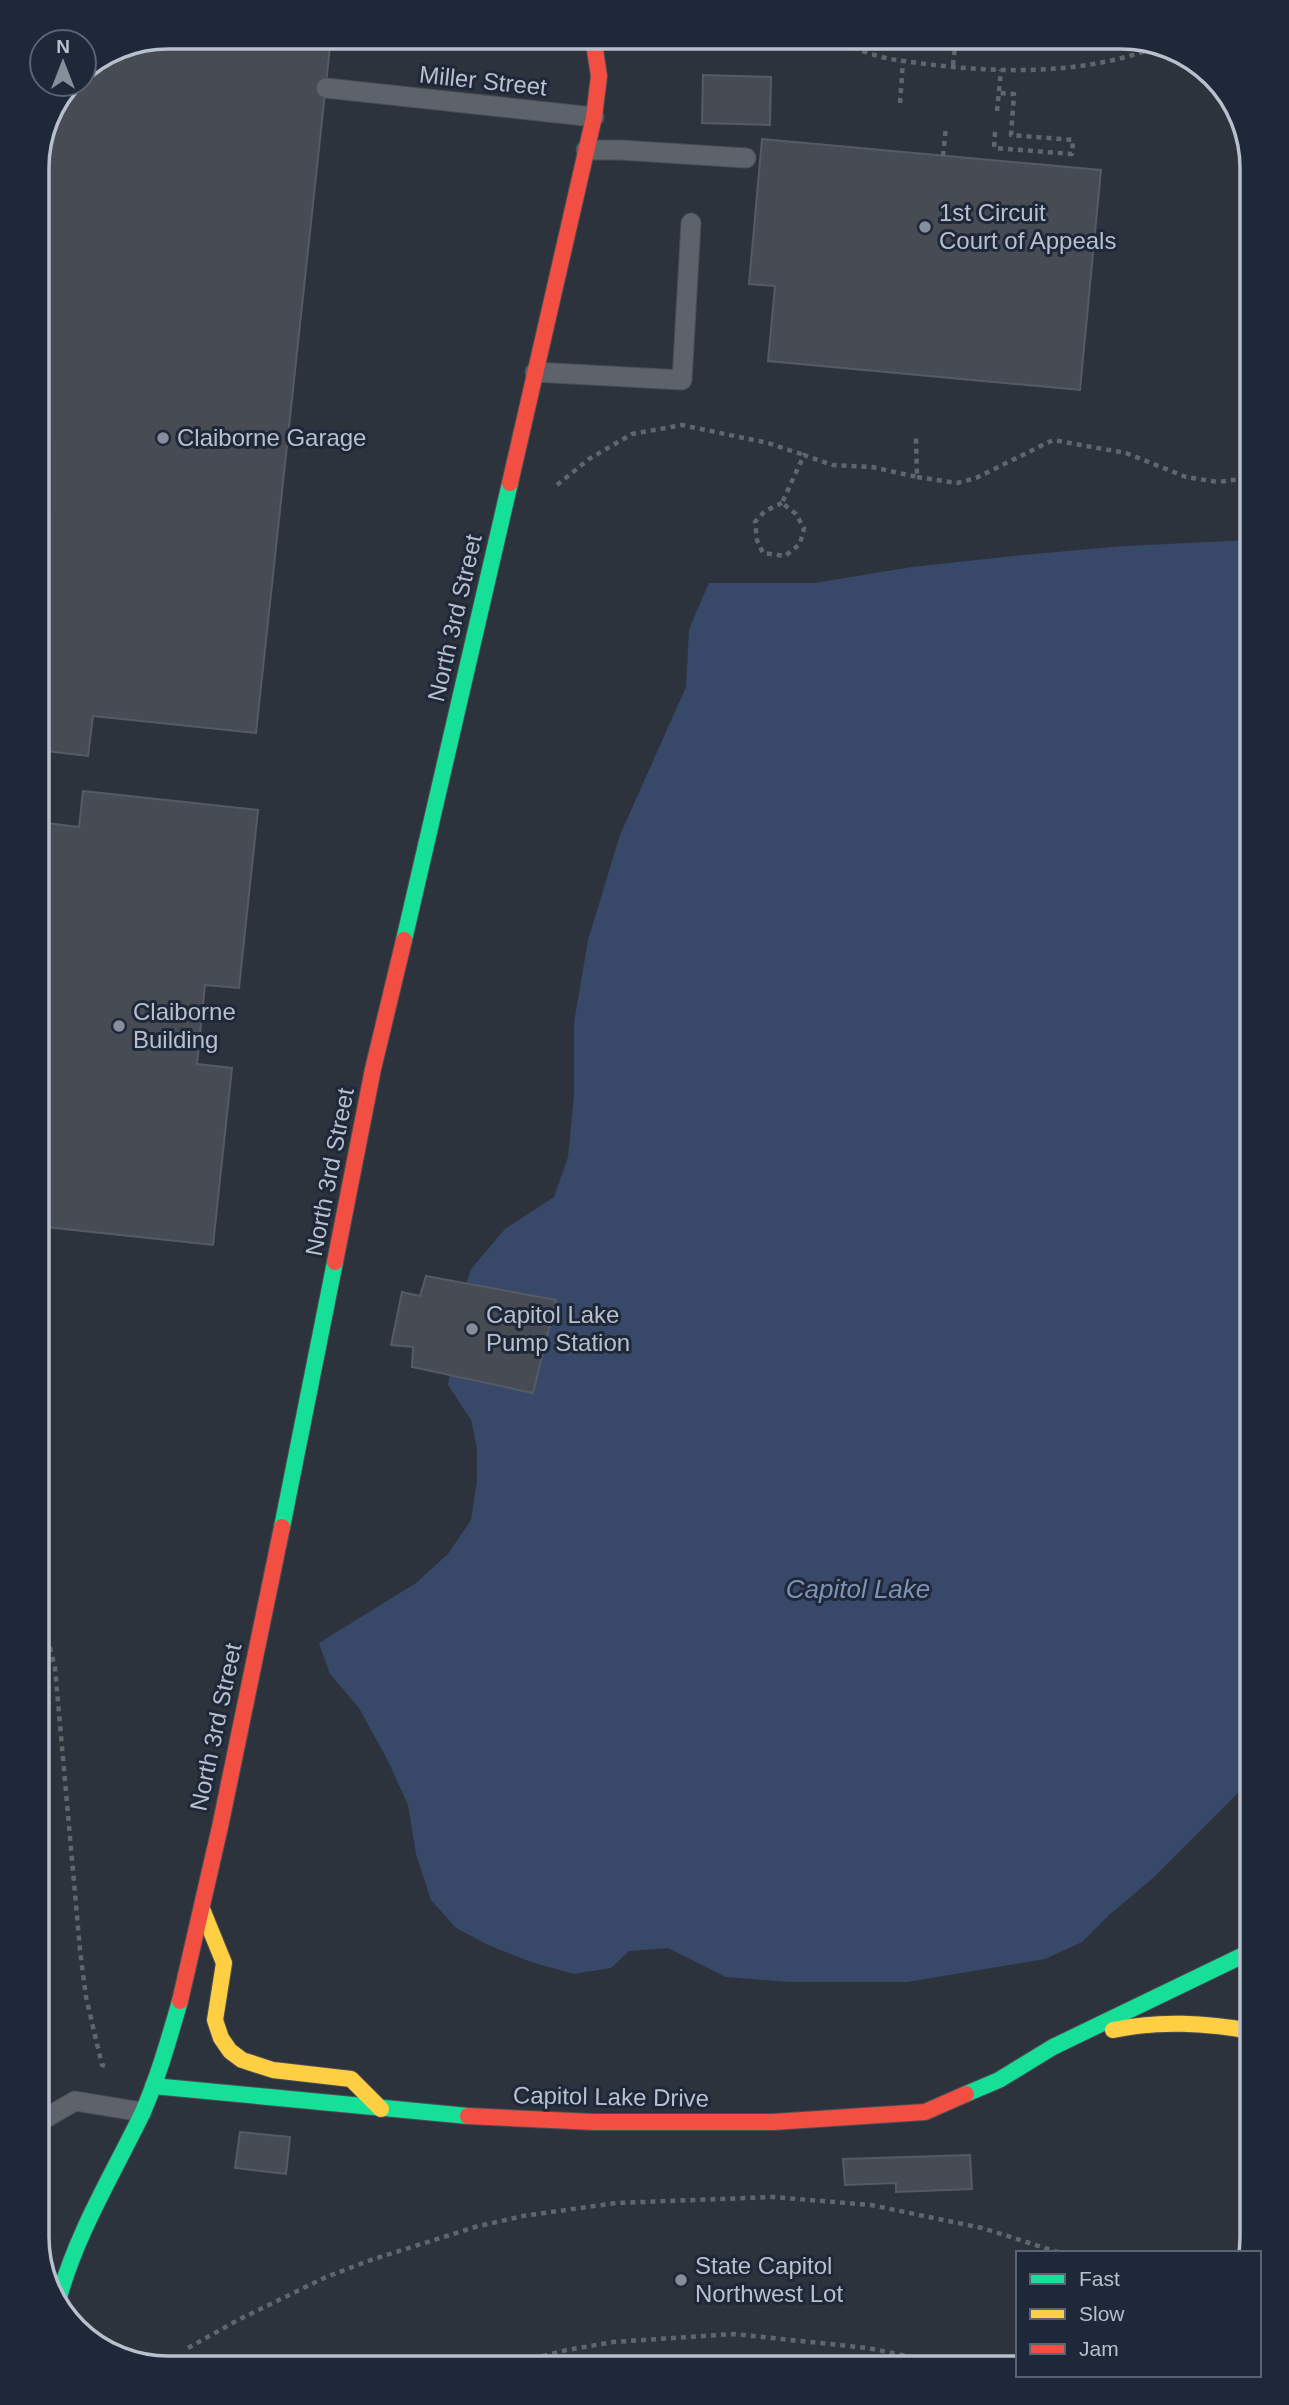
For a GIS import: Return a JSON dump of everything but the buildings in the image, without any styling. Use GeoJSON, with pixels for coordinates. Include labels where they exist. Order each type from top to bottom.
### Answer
{"type":"FeatureCollection","features":[{"type":"Feature","properties":{"kind":"main road","name":"North 3rd Street"},"geometry":{"type":"LineString","coordinates":[[62,2290],[83,2229],[153,2086],[184,1988],[365,1108],[594,117],[599,76],[595,49]]}},
{"type":"Feature","properties":{"kind":"main road"},"geometry":{"type":"LineString","coordinates":[[202,1909],[224,1963],[215,2020],[230,2053],[237,2059],[272,2069],[350,2079],[381,2109]]}},
{"type":"Feature","properties":{"kind":"main road","name":"Capitol Lake Drive"},"geometry":{"type":"LineString","coordinates":[[153,2086],[464,2116],[594,2122],[773,2122],[925,2112],[999,2080],[1053,2046],[1240,1957]]}},
{"type":"Feature","properties":{"kind":"main road","name":"Capitol Lake Drive"},"geometry":{"type":"LineString","coordinates":[[1053,2046],[1129,2026],[1180,2022],[1240,2029]]}},
{"type":"Feature","properties":{"kind":"lane","name":"Miller Street"},"geometry":{"type":"LineString","coordinates":[[326,88],[594,117]]}},
{"type":"Feature","properties":{"kind":"lane"},"geometry":{"type":"LineString","coordinates":[[586,150],[746,158]]}},
{"type":"Feature","properties":{"kind":"lane"},"geometry":{"type":"LineString","coordinates":[[535,372],[682,380],[691,223]]}},
{"type":"Feature","properties":{"kind":"lane"},"geometry":{"type":"LineString","coordinates":[[49,2116],[75,2101],[142,2112]]}},
{"type":"Feature","properties":{"kind":"path"},"geometry":{"type":"LineString","coordinates":[[862,49],[895,60],[1024,71],[1096,64],[1143,51]]}},
{"type":"Feature","properties":{"kind":"path"},"geometry":{"type":"LineString","coordinates":[[953,65],[955,49]]}},
{"type":"Feature","properties":{"kind":"path"},"geometry":{"type":"LineString","coordinates":[[900,103],[903,61]]}},
{"type":"Feature","properties":{"kind":"path"},"geometry":{"type":"LineString","coordinates":[[997,111],[1001,70]]}},
{"type":"Feature","properties":{"kind":"path"},"geometry":{"type":"LineString","coordinates":[[995,131],[994,148],[1072,154],[1073,140],[1011,135],[1014,94],[999,93]]}},
{"type":"Feature","properties":{"kind":"path"},"geometry":{"type":"LineString","coordinates":[[943,156],[946,127]]}},
{"type":"Feature","properties":{"kind":"path"},"geometry":{"type":"LineString","coordinates":[[557,485],[589,459],[632,434],[682,425],[768,443],[832,465],[872,467],[957,483],[976,478],[1053,440],[1126,453],[1186,477],[1218,482],[1240,479]]}},
{"type":"Feature","properties":{"kind":"path"},"geometry":{"type":"LineString","coordinates":[[916,438],[917,477]]}},
{"type":"Feature","properties":{"kind":"path"},"geometry":{"type":"LineString","coordinates":[[782,503],[796,514],[804,528],[800,544],[785,556],[763,553],[757,540],[755,522],[765,510],[782,503],[804,455]]}},
{"type":"Feature","properties":{"kind":"path"},"geometry":{"type":"LineString","coordinates":[[49,1646],[55,1668],[86,1997],[102,2065],[107,2066]]}},
{"type":"Feature","properties":{"kind":"path"},"geometry":{"type":"LineString","coordinates":[[188,2348],[326,2277],[371,2260],[475,2227],[523,2216],[616,2203],[773,2197],[871,2205],[982,2228],[1055,2251]]}},
{"type":"Feature","properties":{"kind":"path"},"geometry":{"type":"LineString","coordinates":[[543,2356],[613,2342],[734,2334],[868,2348],[907,2356]]}},
{"type":"Feature","properties":{"kind":"water","name":"Capitol Lake"},"geometry":{"type":"Polygon","coordinates":[[[1240,541],[1240,1789],[1154,1877],[1082,1942],[1045,1959],[907,1982],[789,1982],[726,1977],[668,1948],[629,1951],[611,1968],[574,1974],[531,1962],[488,1945],[456,1928],[431,1900],[416,1854],[408,1805],[359,1708],[330,1674],[319,1643],[416,1583],[448,1554],[471,1520],[477,1480],[477,1448],[471,1420],[448,1385],[465,1288],[471,1269],[505,1229],[554,1197],[568,1157],[574,1095],[574,1023],[588,940],[620,835],[686,687],[689,629],[709,583],[815,583],[912,567],[1125,546],[1240,541]]]}},
{"type":"Feature","properties":{"kind":"traffic: fast"},"geometry":{"type":"LineString","coordinates":[[404,940],[510,483]]}},
{"type":"Feature","properties":{"kind":"traffic: fast"},"geometry":{"type":"LineString","coordinates":[[282,1527],[335,1262]]}},
{"type":"Feature","properties":{"kind":"traffic: fast"},"geometry":{"type":"LineString","coordinates":[[966,2094],[999,2080],[1053,2047],[1240,1957]]}},
{"type":"Feature","properties":{"kind":"traffic: fast"},"geometry":{"type":"LineString","coordinates":[[62,2289],[85,2229],[148,2100],[180,2001]]}},
{"type":"Feature","properties":{"kind":"traffic: fast"},"geometry":{"type":"LineString","coordinates":[[153,2086],[468,2116]]}},
{"type":"Feature","properties":{"kind":"traffic: slow"},"geometry":{"type":"LineString","coordinates":[[202,1909],[224,1963],[215,2020],[221,2038],[230,2051],[242,2060],[273,2070],[351,2079],[381,2109]]}},
{"type":"Feature","properties":{"kind":"traffic: slow"},"geometry":{"type":"LineString","coordinates":[[1113,2030],[1182,2024],[1240,2029]]}},
{"type":"Feature","properties":{"kind":"traffic: jam"},"geometry":{"type":"LineString","coordinates":[[510,483],[594,117],[599,76],[595,49]]}},
{"type":"Feature","properties":{"kind":"traffic: jam"},"geometry":{"type":"LineString","coordinates":[[335,1262],[373,1069],[404,940]]}},
{"type":"Feature","properties":{"kind":"traffic: jam"},"geometry":{"type":"LineString","coordinates":[[180,2001],[220,1827],[282,1527]]}},
{"type":"Feature","properties":{"kind":"traffic: jam"},"geometry":{"type":"LineString","coordinates":[[468,2116],[594,2122],[773,2122],[925,2112],[966,2094]]}},
{"type":"Feature","properties":{"kind":"place","name":"1st Circuit Court of Appeals"},"geometry":{"type":"Point","coordinates":[925,227]}},
{"type":"Feature","properties":{"kind":"place","name":"Claiborne Garage"},"geometry":{"type":"Point","coordinates":[163,438]}},
{"type":"Feature","properties":{"kind":"place","name":"Claiborne Building"},"geometry":{"type":"Point","coordinates":[119,1026]}},
{"type":"Feature","properties":{"kind":"place","name":"Capitol Lake Pump Station"},"geometry":{"type":"Point","coordinates":[472,1329]}},
{"type":"Feature","properties":{"kind":"place","name":"State Capitol Northwest Lot"},"geometry":{"type":"Point","coordinates":[681,2280]}}]}
